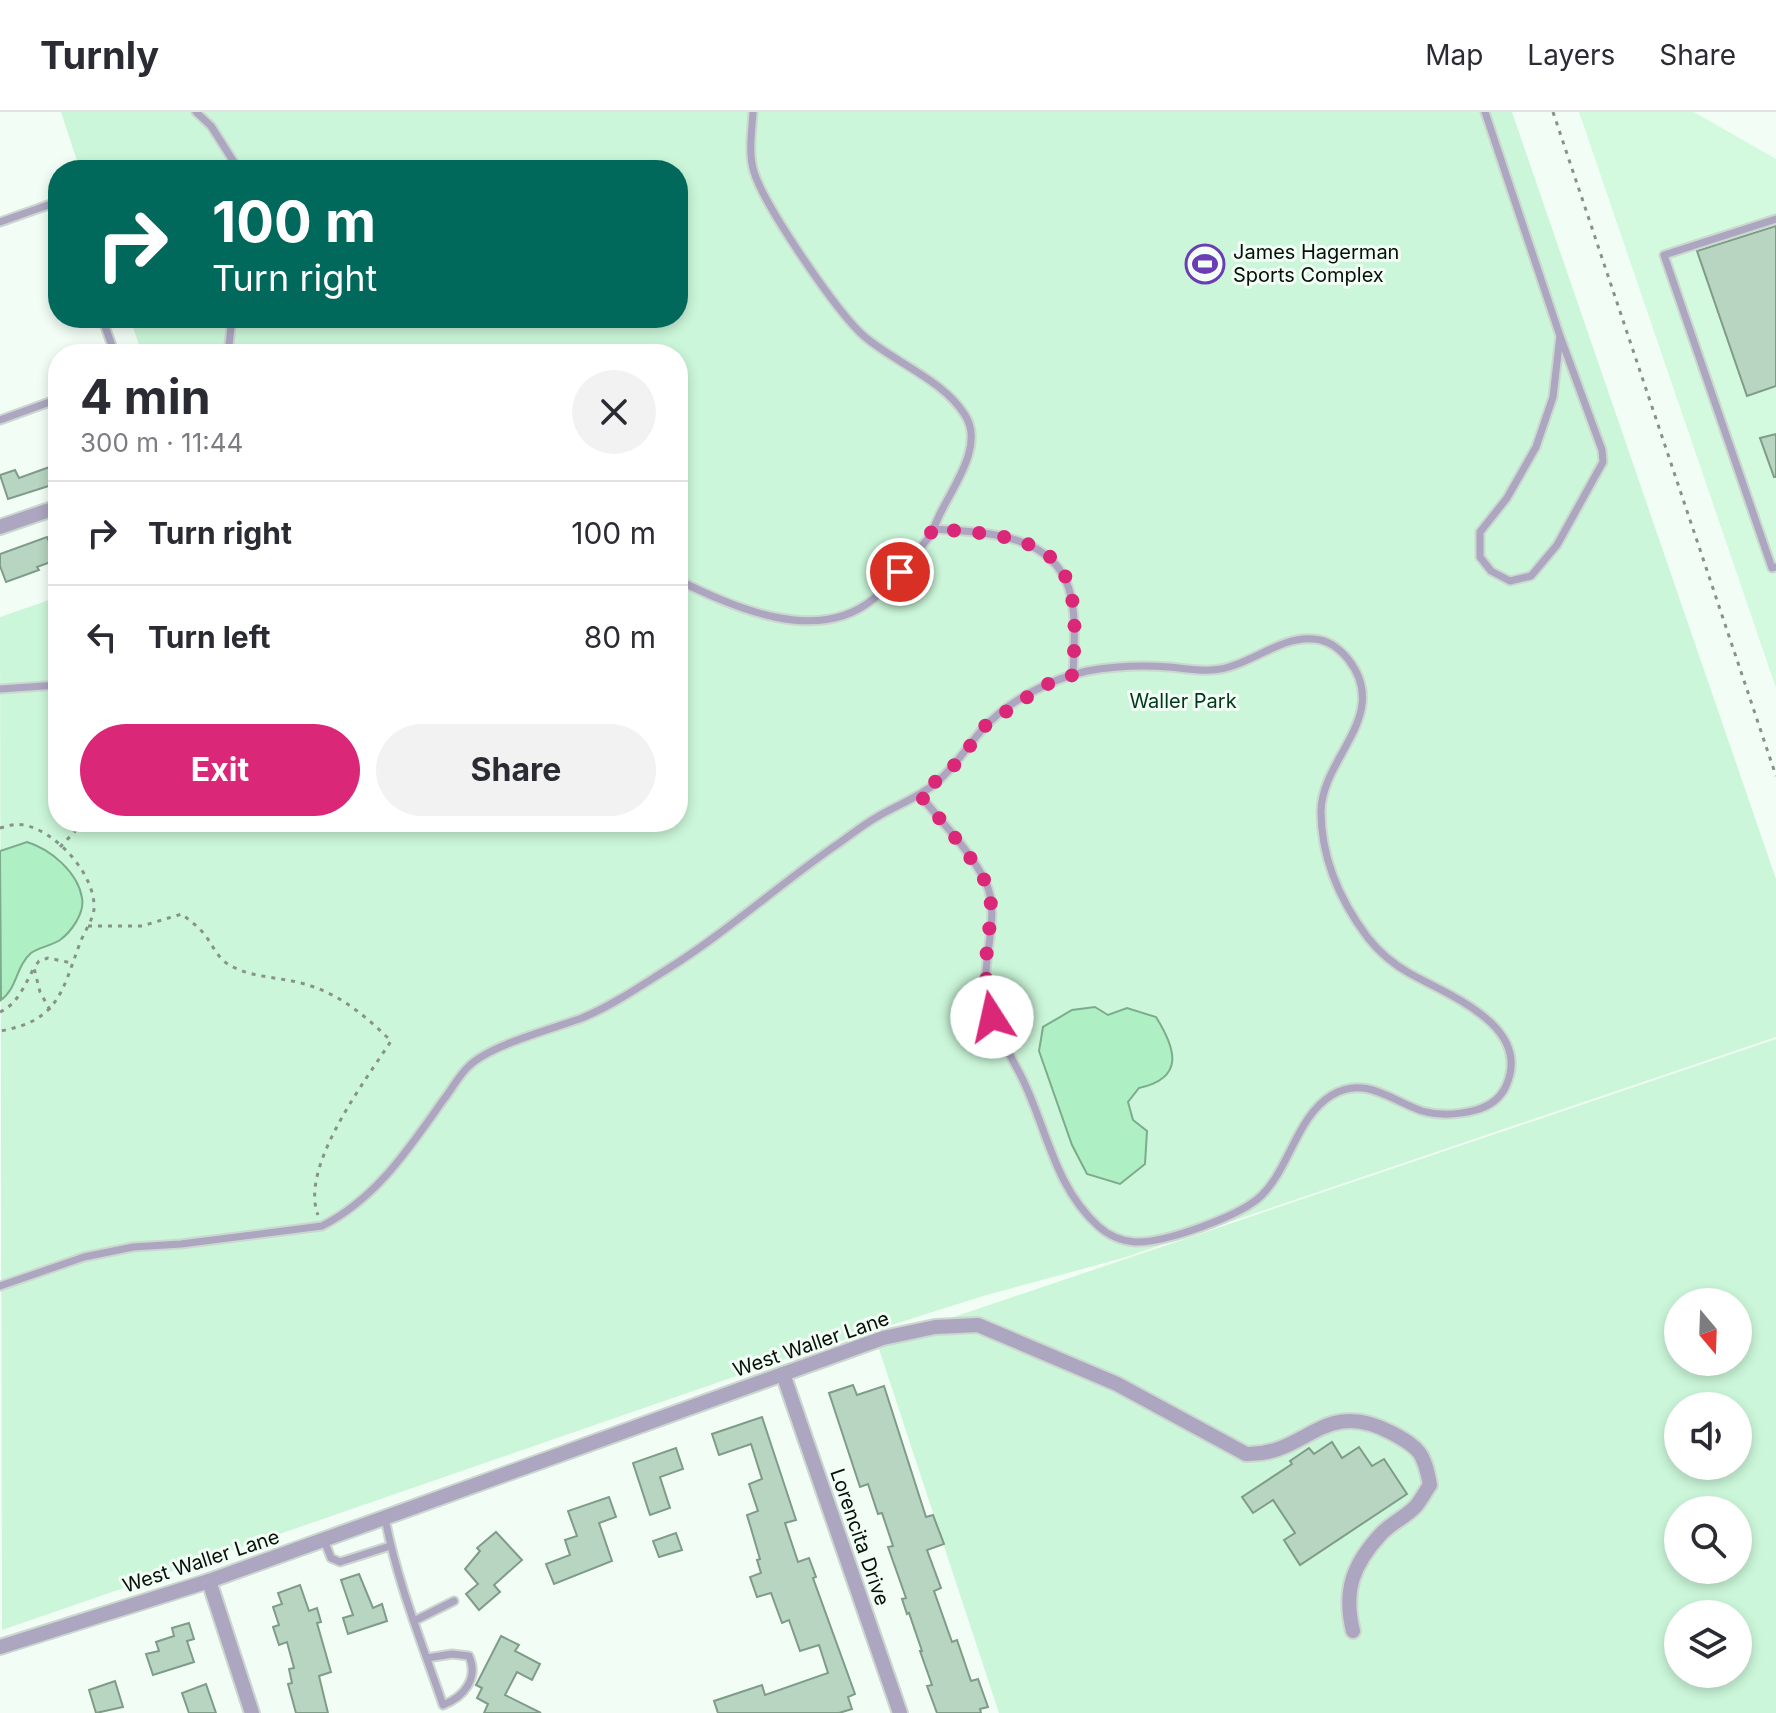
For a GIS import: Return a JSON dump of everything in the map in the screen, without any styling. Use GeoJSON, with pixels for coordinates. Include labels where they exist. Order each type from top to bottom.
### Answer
{"type":"FeatureCollection","features":[{"type":"Feature","properties":{"kind":"street"},"geometry":{"type":"LineString","coordinates":[[0,527],[48,510]]}},
{"type":"Feature","properties":{"kind":"street","name":"West Waller Lane"},"geometry":{"type":"LineString","coordinates":[[0,1647],[209,1581],[883,1338],[935,1327],[978,1325],[1117,1384],[1246,1454],[1261,1455],[1289,1446],[1322,1426],[1346,1420],[1383,1428],[1416,1446],[1427,1467],[1430,1485],[1416,1506],[1381,1533],[1349,1583],[1349,1612],[1353,1631]]}},
{"type":"Feature","properties":{"kind":"street","name":"Lorencita Drive"},"geometry":{"type":"LineString","coordinates":[[783,1374],[900,1713]]}},
{"type":"Feature","properties":{"kind":"street"},"geometry":{"type":"LineString","coordinates":[[209,1581],[252,1713]]}},
{"type":"Feature","properties":{"kind":"lane"},"geometry":{"type":"LineString","coordinates":[[196,112],[211,126],[233,160]]}},
{"type":"Feature","properties":{"kind":"lane"},"geometry":{"type":"LineString","coordinates":[[688,584],[736,605],[792,620],[816,621],[842,616],[866,605],[889,586],[928,538],[969,452],[971,432],[966,416],[928,379],[865,337],[846,317],[777,218],[754,171],[751,140],[753,112]]}},
{"type":"Feature","properties":{"kind":"lane"},"geometry":{"type":"LineString","coordinates":[[1485,112],[1602,450],[1603,462],[1557,545],[1531,576],[1510,581],[1491,571],[1480,557],[1480,532],[1507,498],[1536,447],[1553,397],[1560,336]]}},
{"type":"Feature","properties":{"kind":"lane"},"geometry":{"type":"LineString","coordinates":[[0,222],[48,207]]}},
{"type":"Feature","properties":{"kind":"lane"},"geometry":{"type":"LineString","coordinates":[[1776,219],[1664,255],[1772,568],[1776,567]]}},
{"type":"Feature","properties":{"kind":"lane"},"geometry":{"type":"LineString","coordinates":[[0,420],[48,403]]}},
{"type":"Feature","properties":{"kind":"lane"},"geometry":{"type":"LineString","coordinates":[[933,529],[1003,536],[1034,546],[1050,557],[1062,571],[1070,592],[1073,675]]}},
{"type":"Feature","properties":{"kind":"lane"},"geometry":{"type":"LineString","coordinates":[[0,1286],[84,1257],[133,1247],[322,1226],[364,1200],[389,1174],[475,1061],[500,1048],[590,1014],[661,974],[880,814],[920,795],[958,762],[985,726],[1045,685],[1073,675],[1134,665],[1215,671],[1255,658],[1289,641],[1307,638],[1324,640],[1337,647],[1352,663],[1360,679],[1363,700],[1360,721],[1324,790],[1322,820],[1328,859],[1347,907],[1380,954],[1459,1000],[1496,1026],[1508,1048],[1511,1067],[1505,1090],[1492,1105],[1450,1115],[1415,1109],[1376,1090],[1359,1087],[1344,1089],[1325,1098],[1257,1201],[1220,1220],[1158,1240],[1134,1242],[1104,1232],[1063,1179],[1032,1102],[992,1017],[985,973],[990,923],[989,890],[963,849],[920,795]]}},
{"type":"Feature","properties":{"kind":"lane"},"geometry":{"type":"LineString","coordinates":[[0,689],[48,686]]}},
{"type":"Feature","properties":{"kind":"lane"},"geometry":{"type":"LineString","coordinates":[[385,1518],[390,1546],[414,1621],[443,1705],[457,1700],[470,1682],[474,1667],[469,1656],[452,1654],[427,1658]]}},
{"type":"Feature","properties":{"kind":"lane"},"geometry":{"type":"LineString","coordinates":[[324,1540],[331,1558],[340,1562],[390,1546]]}},
{"type":"Feature","properties":{"kind":"lane"},"geometry":{"type":"LineString","coordinates":[[414,1621],[454,1601]]}},
{"type":"Feature","properties":{"kind":"path"},"geometry":{"type":"LineString","coordinates":[[1553,112],[1776,776]]}},
{"type":"Feature","properties":{"kind":"path"},"geometry":{"type":"LineString","coordinates":[[0,828],[14,824],[27,825],[50,835],[89,882],[94,910],[63,992],[50,1010],[31,1021],[0,1031]]}},
{"type":"Feature","properties":{"kind":"path"},"geometry":{"type":"LineString","coordinates":[[60,847],[74,832]]}},
{"type":"Feature","properties":{"kind":"path"},"geometry":{"type":"LineString","coordinates":[[88,926],[142,926],[182,914],[204,934],[220,959],[233,968],[309,985],[332,995],[371,1021],[391,1041],[341,1119],[320,1164],[315,1208],[322,1226]]}},
{"type":"Feature","properties":{"kind":"path"},"geometry":{"type":"LineString","coordinates":[[0,1012],[5,1011],[19,996],[39,961],[48,958],[73,963]]}},
{"type":"Feature","properties":{"kind":"path"},"geometry":{"type":"LineString","coordinates":[[34,968],[40,992],[50,1010]]}},
{"type":"Feature","properties":{"kind":"shaded area"},"geometry":{"type":"Polygon","coordinates":[[[1579,112],[1694,112],[1776,159],[1776,688],[1579,112]]]}},
{"type":"Feature","properties":{"kind":"shaded area"},"geometry":{"type":"Polygon","coordinates":[[[27,842],[45,850],[62,863],[75,879],[82,904],[76,922],[64,937],[26,958],[10,990],[1,1000],[0,851],[27,842]]]}},
{"type":"Feature","properties":{"kind":"shaded area"},"geometry":{"type":"Polygon","coordinates":[[[1095,1007],[1108,1015],[1127,1008],[1156,1017],[1172,1051],[1170,1070],[1164,1077],[1139,1088],[1128,1102],[1133,1120],[1147,1131],[1145,1164],[1120,1184],[1087,1174],[1072,1145],[1039,1051],[1043,1027],[1072,1010],[1095,1007]]]}},
{"type":"Feature","properties":{"kind":"green space","name":"Waller Park"},"geometry":{"type":"Polygon","coordinates":[[[61,112],[1512,112],[1776,879],[1776,1037],[1123,1258],[983,1296],[797,1355],[2,1630],[0,617],[48,600],[48,832],[688,832],[688,344],[139,344],[133,328],[688,328],[688,160],[77,160],[61,112]]]}},
{"type":"Feature","properties":{"kind":"green space"},"geometry":{"type":"Polygon","coordinates":[[[1776,1039],[1776,1713],[999,1713],[877,1343],[1776,1039]]]}},
{"type":"Feature","properties":{"kind":"building"},"geometry":{"type":"Polygon","coordinates":[[[1776,226],[1776,386],[1747,396],[1697,251],[1776,226]]]}},
{"type":"Feature","properties":{"kind":"building"},"geometry":{"type":"Polygon","coordinates":[[[1776,434],[1776,477],[1774,477],[1760,438],[1776,434]]]}},
{"type":"Feature","properties":{"kind":"building"},"geometry":{"type":"Polygon","coordinates":[[[48,468],[48,486],[8,499],[0,475],[15,470],[19,478],[48,468]]]}},
{"type":"Feature","properties":{"kind":"building"},"geometry":{"type":"Polygon","coordinates":[[[47,537],[48,540],[48,563],[37,567],[39,570],[6,582],[0,566],[0,554],[47,537]]]}},
{"type":"Feature","properties":{"kind":"building"},"geometry":{"type":"Polygon","coordinates":[[[853,1385],[857,1395],[884,1386],[926,1517],[933,1515],[944,1544],[927,1550],[941,1588],[934,1591],[952,1642],[957,1640],[971,1681],[978,1679],[988,1707],[980,1709],[981,1713],[937,1713],[927,1686],[932,1685],[922,1651],[902,1599],[906,1598],[888,1547],[893,1546],[882,1513],[878,1514],[868,1484],[860,1487],[829,1393],[853,1385]]]}},
{"type":"Feature","properties":{"kind":"building"},"geometry":{"type":"Polygon","coordinates":[[[762,1417],[796,1520],[785,1523],[798,1562],[809,1558],[816,1577],[813,1578],[855,1694],[848,1697],[852,1709],[839,1713],[718,1713],[714,1701],[762,1685],[765,1695],[828,1673],[819,1645],[800,1651],[789,1620],[782,1623],[771,1593],[757,1597],[750,1577],[761,1573],[747,1515],[758,1511],[749,1484],[762,1479],[751,1444],[719,1455],[712,1434],[762,1417]]]}},
{"type":"Feature","properties":{"kind":"building"},"geometry":{"type":"Polygon","coordinates":[[[1332,1442],[1342,1458],[1359,1447],[1372,1466],[1384,1459],[1407,1494],[1300,1565],[1284,1540],[1295,1533],[1273,1500],[1253,1513],[1242,1497],[1292,1464],[1290,1461],[1309,1448],[1314,1454],[1332,1442]]]}},
{"type":"Feature","properties":{"kind":"building"},"geometry":{"type":"Polygon","coordinates":[[[676,1448],[683,1469],[660,1477],[670,1508],[650,1515],[633,1463],[676,1448]]]}},
{"type":"Feature","properties":{"kind":"building"},"geometry":{"type":"Polygon","coordinates":[[[609,1497],[616,1517],[599,1523],[612,1561],[554,1584],[546,1564],[570,1555],[565,1540],[577,1536],[568,1511],[609,1497]]]}},
{"type":"Feature","properties":{"kind":"building"},"geometry":{"type":"Polygon","coordinates":[[[496,1532],[522,1560],[494,1585],[500,1592],[479,1610],[466,1594],[478,1584],[465,1569],[480,1551],[477,1548],[496,1532]]]}},
{"type":"Feature","properties":{"kind":"building"},"geometry":{"type":"Polygon","coordinates":[[[676,1533],[682,1550],[659,1557],[653,1541],[676,1533]]]}},
{"type":"Feature","properties":{"kind":"building"},"geometry":{"type":"Polygon","coordinates":[[[359,1574],[373,1608],[382,1604],[387,1621],[348,1634],[343,1618],[353,1615],[341,1580],[359,1574]]]}},
{"type":"Feature","properties":{"kind":"building"},"geometry":{"type":"Polygon","coordinates":[[[300,1585],[309,1611],[317,1608],[321,1622],[317,1623],[331,1672],[319,1676],[328,1713],[296,1713],[288,1684],[292,1683],[289,1669],[294,1668],[287,1642],[279,1645],[273,1627],[279,1625],[273,1607],[282,1604],[278,1593],[300,1585]]]}},
{"type":"Feature","properties":{"kind":"building"},"geometry":{"type":"Polygon","coordinates":[[[189,1623],[194,1639],[187,1641],[194,1662],[153,1675],[146,1654],[159,1651],[156,1642],[174,1636],[172,1628],[189,1623]]]}},
{"type":"Feature","properties":{"kind":"building"},"geometry":{"type":"Polygon","coordinates":[[[501,1636],[519,1645],[515,1651],[540,1664],[532,1680],[517,1672],[505,1695],[541,1713],[484,1713],[488,1704],[477,1698],[482,1688],[476,1685],[501,1636]]]}},
{"type":"Feature","properties":{"kind":"building"},"geometry":{"type":"Polygon","coordinates":[[[115,1681],[123,1707],[96,1713],[89,1690],[115,1681]]]}},
{"type":"Feature","properties":{"kind":"building"},"geometry":{"type":"Polygon","coordinates":[[[206,1684],[216,1713],[189,1713],[182,1693],[206,1684]]]}},
{"type":"Feature","properties":{"kind":"place","name":"James Hagerman Sports Complex"},"geometry":{"type":"Point","coordinates":[1205,264]}},
{"type":"Feature","properties":{"kind":"route"},"geometry":{"type":"LineString","coordinates":[[900,572],[933,529],[961,531],[1003,536],[1034,546],[1050,557],[1062,571],[1070,592],[1073,675],[1045,685],[985,726],[958,762],[920,795],[963,849],[989,890],[991,904],[985,973],[992,1017]]}}]}
